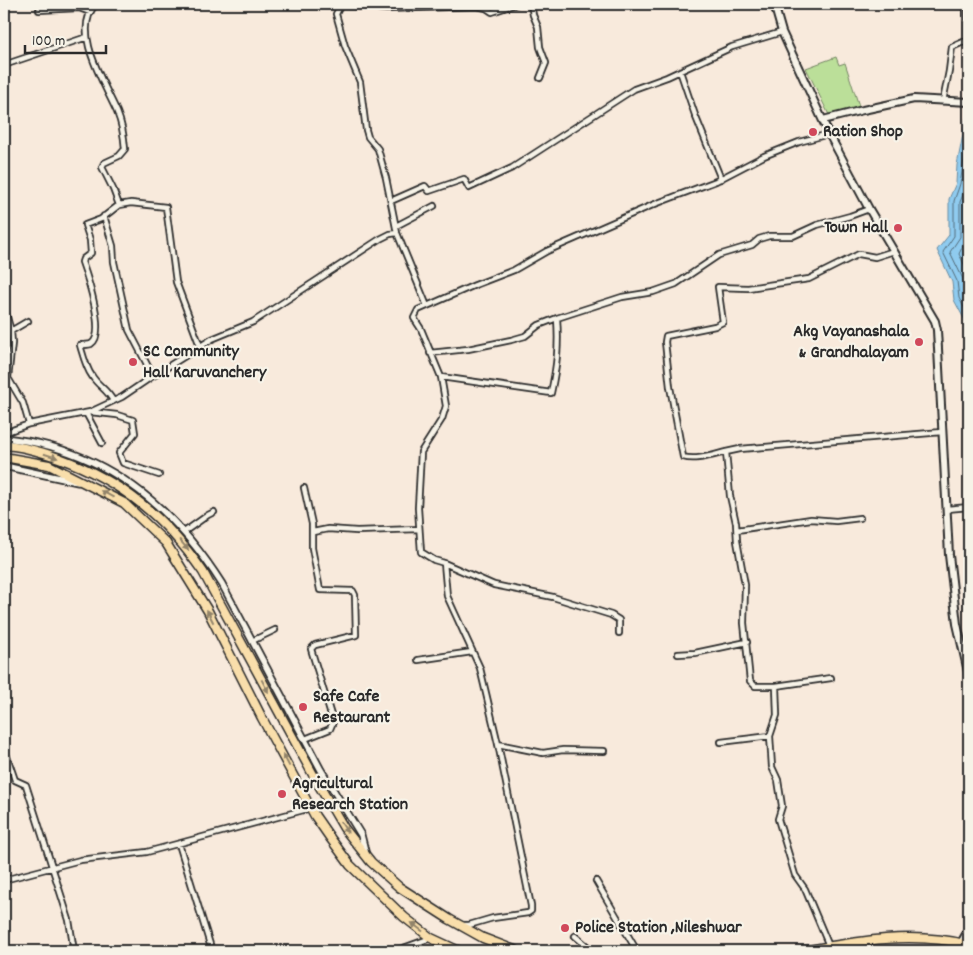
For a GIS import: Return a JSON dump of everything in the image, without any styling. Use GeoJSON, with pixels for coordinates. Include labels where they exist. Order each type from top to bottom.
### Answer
{"type":"FeatureCollection","features":[{"type":"Feature","properties":{"kind":"highway"},"geometry":{"type":"LineString","coordinates":[[4,445],[46,454],[86,468],[117,485],[143,504],[184,545],[203,572],[317,782],[344,828],[367,858],[399,886],[460,925],[484,938],[517,951]]}},
{"type":"Feature","properties":{"kind":"highway"},"geometry":{"type":"LineString","coordinates":[[4,457],[49,465],[124,503],[166,543],[208,611],[311,808],[331,839],[350,865],[404,917],[431,938],[459,951]]}},
{"type":"Feature","properties":{"kind":"highway"},"geometry":{"type":"LineString","coordinates":[[802,951],[851,942],[909,937],[947,939],[969,945]]}},
{"type":"Feature","properties":{"kind":"main road"},"geometry":{"type":"LineString","coordinates":[[774,4],[782,32],[829,134],[869,209],[936,321],[949,555],[954,606],[969,676]]}},
{"type":"Feature","properties":{"kind":"main road"},"geometry":{"type":"LineString","coordinates":[[823,120],[914,99],[969,102]]}},
{"type":"Feature","properties":{"kind":"main road"},"geometry":{"type":"LineString","coordinates":[[961,943],[969,929]]}},
{"type":"Feature","properties":{"kind":"street"},"geometry":{"type":"LineString","coordinates":[[96,4],[88,17],[87,42],[124,135],[125,149],[119,156],[104,163],[102,167],[119,205]]}},
{"type":"Feature","properties":{"kind":"street"},"geometry":{"type":"LineString","coordinates":[[427,306],[397,234],[378,149],[368,137],[366,130],[360,82],[345,46],[336,14],[340,6],[347,4],[387,8],[482,5],[492,12],[516,4]]}},
{"type":"Feature","properties":{"kind":"street"},"geometry":{"type":"LineString","coordinates":[[531,4],[538,27],[540,47],[546,63],[540,78]]}},
{"type":"Feature","properties":{"kind":"street"},"geometry":{"type":"LineString","coordinates":[[943,101],[952,47],[968,40],[968,4]]}},
{"type":"Feature","properties":{"kind":"street"},"geometry":{"type":"LineString","coordinates":[[39,10],[79,8],[90,12]]}},
{"type":"Feature","properties":{"kind":"street"},"geometry":{"type":"LineString","coordinates":[[391,201],[425,186],[429,191],[464,179],[470,188],[512,168],[625,94],[732,47],[782,32]]}},
{"type":"Feature","properties":{"kind":"street"},"geometry":{"type":"LineString","coordinates":[[4,66],[87,37]]}},
{"type":"Feature","properties":{"kind":"street"},"geometry":{"type":"LineString","coordinates":[[680,71],[695,115],[721,179]]}},
{"type":"Feature","properties":{"kind":"street"},"geometry":{"type":"LineString","coordinates":[[619,633],[619,620],[611,615],[553,597],[494,585],[434,560],[421,552],[418,500],[421,452],[442,419],[446,406],[441,377],[414,318],[418,310],[475,284],[514,270],[547,251],[655,204],[721,179],[764,156],[798,142],[829,134]]}},
{"type":"Feature","properties":{"kind":"street"},"geometry":{"type":"LineString","coordinates":[[113,401],[109,392],[98,385],[90,375],[80,345],[91,344],[96,339],[98,322],[82,262],[91,253],[90,240],[85,225],[100,219],[119,205],[131,203],[166,207],[176,282],[200,346]]}},
{"type":"Feature","properties":{"kind":"street"},"geometry":{"type":"LineString","coordinates":[[396,226],[434,206]]}},
{"type":"Feature","properties":{"kind":"street"},"geometry":{"type":"LineString","coordinates":[[430,353],[468,349],[525,336],[539,325],[557,318],[622,297],[652,292],[676,284],[719,255],[752,245],[759,239],[769,236],[793,236],[869,209]]}},
{"type":"Feature","properties":{"kind":"street"},"geometry":{"type":"LineString","coordinates":[[104,216],[113,246],[114,262],[129,330],[153,376]]}},
{"type":"Feature","properties":{"kind":"street"},"geometry":{"type":"LineString","coordinates":[[4,433],[29,424],[88,412],[122,397],[200,346],[253,322],[380,239],[390,234],[397,234]]}},
{"type":"Feature","properties":{"kind":"street"},"geometry":{"type":"LineString","coordinates":[[894,251],[875,257],[859,254],[809,279],[758,287],[718,287],[723,322],[715,326],[666,336],[670,387],[683,457],[705,456],[740,449],[942,432]]}},
{"type":"Feature","properties":{"kind":"street"},"geometry":{"type":"LineString","coordinates":[[4,307],[11,330],[12,343],[8,378],[23,403],[29,424]]}},
{"type":"Feature","properties":{"kind":"street"},"geometry":{"type":"LineString","coordinates":[[441,377],[550,393],[556,372],[559,349],[557,318]]}},
{"type":"Feature","properties":{"kind":"street"},"geometry":{"type":"LineString","coordinates":[[11,330],[28,321]]}},
{"type":"Feature","properties":{"kind":"street"},"geometry":{"type":"LineString","coordinates":[[88,412],[102,443]]}},
{"type":"Feature","properties":{"kind":"street"},"geometry":{"type":"LineString","coordinates":[[88,412],[117,415],[133,420],[135,433],[119,453],[122,463],[159,476]]}},
{"type":"Feature","properties":{"kind":"street"},"geometry":{"type":"LineString","coordinates":[[4,438],[26,440],[89,460],[146,494],[184,532],[208,561],[222,584],[321,770],[361,835],[367,858]]}},
{"type":"Feature","properties":{"kind":"street"},"geometry":{"type":"LineString","coordinates":[[726,452],[730,496],[745,586],[744,623],[751,684],[755,686],[776,686],[831,678]]}},
{"type":"Feature","properties":{"kind":"street"},"geometry":{"type":"LineString","coordinates":[[4,466],[86,483]]}},
{"type":"Feature","properties":{"kind":"street"},"geometry":{"type":"LineString","coordinates":[[304,488],[313,532],[312,548],[320,590],[353,591],[356,595],[356,635],[315,645],[311,649],[333,722],[330,729],[305,739]]}},
{"type":"Feature","properties":{"kind":"street"},"geometry":{"type":"LineString","coordinates":[[947,509],[969,507]]}},
{"type":"Feature","properties":{"kind":"street"},"geometry":{"type":"LineString","coordinates":[[184,532],[214,512]]}},
{"type":"Feature","properties":{"kind":"street"},"geometry":{"type":"LineString","coordinates":[[737,530],[811,519],[836,521],[860,518]]}},
{"type":"Feature","properties":{"kind":"street"},"geometry":{"type":"LineString","coordinates":[[313,532],[328,529],[357,531],[419,529]]}},
{"type":"Feature","properties":{"kind":"street"},"geometry":{"type":"LineString","coordinates":[[444,563],[447,596],[480,668],[498,744],[530,911],[469,925],[460,925]]}},
{"type":"Feature","properties":{"kind":"street"},"geometry":{"type":"LineString","coordinates":[[252,641],[275,630]]}},
{"type":"Feature","properties":{"kind":"street"},"geometry":{"type":"LineString","coordinates":[[678,654],[695,653],[747,642]]}},
{"type":"Feature","properties":{"kind":"street"},"geometry":{"type":"LineString","coordinates":[[418,660],[472,652]]}},
{"type":"Feature","properties":{"kind":"street"},"geometry":{"type":"LineString","coordinates":[[776,686],[777,715],[770,736],[772,768],[778,780],[782,806],[778,819],[795,875],[805,889],[829,946]]}},
{"type":"Feature","properties":{"kind":"street"},"geometry":{"type":"LineString","coordinates":[[721,742],[770,736]]}},
{"type":"Feature","properties":{"kind":"street"},"geometry":{"type":"LineString","coordinates":[[498,744],[543,754],[563,750],[604,751]]}},
{"type":"Feature","properties":{"kind":"street"},"geometry":{"type":"LineString","coordinates":[[4,748],[15,780],[26,785],[69,920],[74,951]]}},
{"type":"Feature","properties":{"kind":"street"},"geometry":{"type":"LineString","coordinates":[[4,880],[80,860],[147,852],[311,808]]}},
{"type":"Feature","properties":{"kind":"street"},"geometry":{"type":"LineString","coordinates":[[178,844],[212,951]]}},
{"type":"Feature","properties":{"kind":"street"},"geometry":{"type":"LineString","coordinates":[[596,881],[637,951]]}},
{"type":"Feature","properties":{"kind":"street"},"geometry":{"type":"LineString","coordinates":[[575,936],[593,951]]}},
{"type":"Feature","properties":{"kind":"street"},"geometry":{"type":"LineString","coordinates":[[395,951],[404,950],[431,938]]}},
{"type":"Feature","properties":{"kind":"green space"},"geometry":{"type":"Polygon","coordinates":[[[836,57],[839,65],[845,63],[859,106],[830,117],[806,68],[836,57]]]}},
{"type":"Feature","properties":{"kind":"water"},"geometry":{"type":"Polygon","coordinates":[[[969,104],[969,328],[954,300],[952,282],[937,250],[949,235],[949,199],[956,183],[957,165],[969,104]]]}},
{"type":"Feature","properties":{"kind":"place","name":"Ration Shop"},"geometry":{"type":"Point","coordinates":[813,132]}},
{"type":"Feature","properties":{"kind":"place","name":"Town Hall"},"geometry":{"type":"Point","coordinates":[898,228]}},
{"type":"Feature","properties":{"kind":"place","name":"Akg Vayanashala & Grandhalayam"},"geometry":{"type":"Point","coordinates":[919,342]}},
{"type":"Feature","properties":{"kind":"place","name":"SC Community Hall Karuvanchery"},"geometry":{"type":"Point","coordinates":[133,362]}},
{"type":"Feature","properties":{"kind":"place","name":"Safe Cafe Restaurant"},"geometry":{"type":"Point","coordinates":[303,707]}},
{"type":"Feature","properties":{"kind":"place","name":"Agricultural Research Station"},"geometry":{"type":"Point","coordinates":[282,794]}},
{"type":"Feature","properties":{"kind":"place","name":"Police Station ,Nileshwar"},"geometry":{"type":"Point","coordinates":[565,928]}}]}
